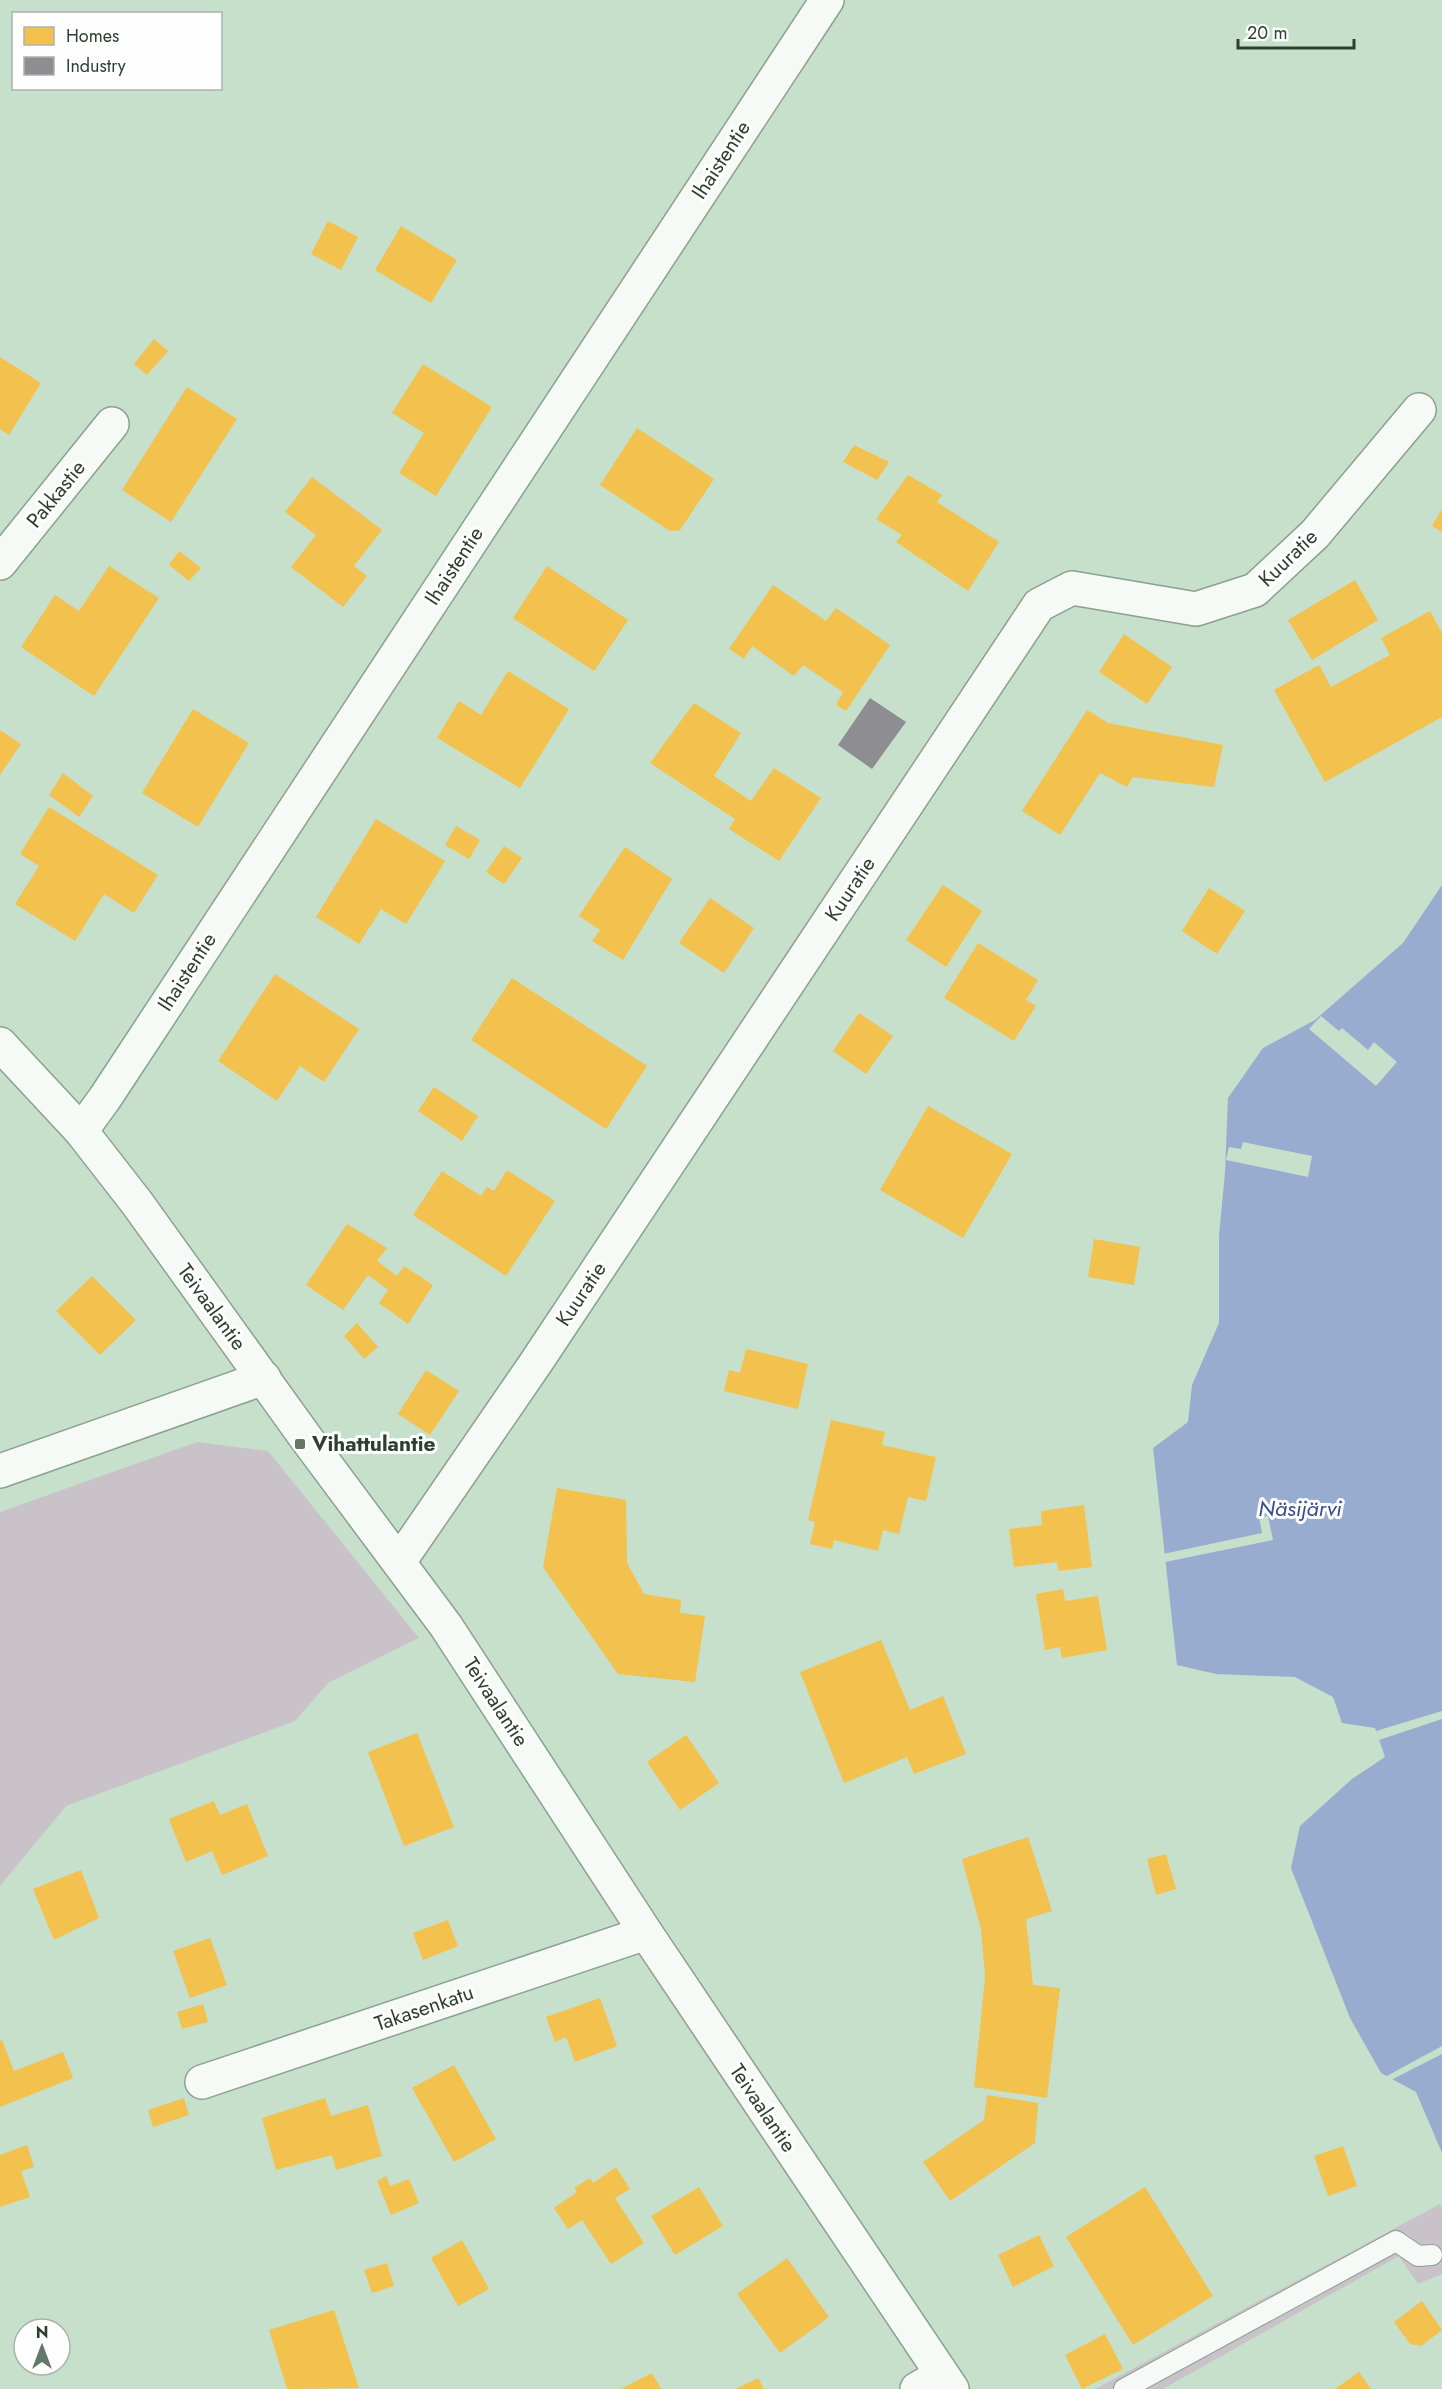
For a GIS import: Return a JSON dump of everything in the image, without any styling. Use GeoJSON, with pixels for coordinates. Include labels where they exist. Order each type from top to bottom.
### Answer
{"type":"FeatureCollection","features":[{"type":"Feature","properties":{"kind":"street","name":"Ihaistentie"},"geometry":{"type":"LineString","coordinates":[[81,1131],[105,1098],[827,0]]}},
{"type":"Feature","properties":{"kind":"street","name":"Kuuratie"},"geometry":{"type":"LineString","coordinates":[[399,1562],[541,1355],[1039,605],[1072,588],[1197,609],[1255,590],[1315,534],[1419,410]]}},
{"type":"Feature","properties":{"kind":"street","name":"Pakkastie"},"geometry":{"type":"LineString","coordinates":[[0,562],[112,424]]}},
{"type":"Feature","properties":{"kind":"street","name":"Teivaalantie"},"geometry":{"type":"LineString","coordinates":[[0,1044],[81,1131],[137,1203],[446,1626],[937,2384]]}},
{"type":"Feature","properties":{"kind":"street"},"geometry":{"type":"LineString","coordinates":[[0,1471],[264,1378]]}},
{"type":"Feature","properties":{"kind":"street","name":"Takasenkatu"},"geometry":{"type":"LineString","coordinates":[[202,2082],[646,1933]]}},
{"type":"Feature","properties":{"kind":"lane"},"geometry":{"type":"LineString","coordinates":[[1124,2389],[1396,2241],[1418,2256],[1432,2255]]}},
{"type":"Feature","properties":{"kind":"shaded area"},"geometry":{"type":"Polygon","coordinates":[[[197,1442],[268,1451],[419,1638],[328,1683],[295,1721],[66,1806],[0,1886],[0,1512],[197,1442]]]}},
{"type":"Feature","properties":{"kind":"shaded area"},"geometry":{"type":"Polygon","coordinates":[[[1440,2204],[1442,2210],[1442,2274],[1418,2284],[1399,2256],[1163,2389],[1095,2389],[1440,2204]]]}},
{"type":"Feature","properties":{"kind":"water","name":"Näsijärvi"},"geometry":{"type":"Polygon","coordinates":[[[1442,885],[1442,2153],[1416,2092],[1381,2073],[1350,2018],[1291,1868],[1300,1826],[1352,1779],[1385,1757],[1375,1728],[1342,1723],[1333,1697],[1295,1677],[1216,1674],[1177,1665],[1153,1448],[1188,1422],[1192,1385],[1219,1323],[1219,1236],[1225,1172],[1228,1098],[1263,1048],[1315,1020],[1403,943],[1442,885]]]}},
{"type":"Feature","properties":{"kind":"pier"},"geometry":{"type":"Polygon","coordinates":[[[1321,1016],[1339,1031],[1342,1028],[1368,1050],[1374,1042],[1397,1062],[1376,1086],[1309,1029],[1321,1016]]]}},
{"type":"Feature","properties":{"kind":"pier"},"geometry":{"type":"Polygon","coordinates":[[[1243,1142],[1312,1156],[1308,1177],[1226,1160],[1229,1147],[1241,1149],[1243,1142]]]}},
{"type":"Feature","properties":{"kind":"pier"},"geometry":{"type":"Polygon","coordinates":[[[1268,1516],[1273,1540],[1165,1562],[1163,1554],[1262,1533],[1259,1517],[1268,1516]]]}},
{"type":"Feature","properties":{"kind":"pier"},"geometry":{"type":"Polygon","coordinates":[[[1442,1711],[1442,1719],[1379,1740],[1376,1731],[1442,1711]]]}},
{"type":"Feature","properties":{"kind":"pier"},"geometry":{"type":"Polygon","coordinates":[[[1442,2046],[1442,2054],[1389,2081],[1383,2078],[1442,2046]]]}},
{"type":"Feature","properties":{"kind":"building: Homes"},"geometry":{"type":"Polygon","coordinates":[[[328,221],[358,237],[341,270],[311,254],[328,221]]]}},
{"type":"Feature","properties":{"kind":"building: Homes"},"geometry":{"type":"Polygon","coordinates":[[[401,226],[457,260],[431,303],[375,270],[401,226]]]}},
{"type":"Feature","properties":{"kind":"building: Homes"},"geometry":{"type":"Polygon","coordinates":[[[154,339],[168,351],[147,375],[134,364],[154,339]]]}},
{"type":"Feature","properties":{"kind":"building: Homes"},"geometry":{"type":"Polygon","coordinates":[[[0,357],[41,383],[9,435],[0,429],[0,357]]]}},
{"type":"Feature","properties":{"kind":"building: Homes"},"geometry":{"type":"Polygon","coordinates":[[[423,364],[492,407],[436,496],[399,473],[424,433],[392,413],[423,364]]]}},
{"type":"Feature","properties":{"kind":"building: Homes"},"geometry":{"type":"Polygon","coordinates":[[[187,387],[237,419],[171,522],[122,490],[187,387]]]}},
{"type":"Feature","properties":{"kind":"building: Homes"},"geometry":{"type":"Polygon","coordinates":[[[637,428],[714,479],[680,530],[670,531],[600,485],[637,428]]]}},
{"type":"Feature","properties":{"kind":"building: Homes"},"geometry":{"type":"Polygon","coordinates":[[[854,445],[889,462],[877,480],[843,462],[854,445]]]}},
{"type":"Feature","properties":{"kind":"building: Homes"},"geometry":{"type":"Polygon","coordinates":[[[908,475],[942,495],[937,502],[999,542],[968,591],[896,542],[902,535],[876,519],[908,475]]]}},
{"type":"Feature","properties":{"kind":"building: Homes"},"geometry":{"type":"Polygon","coordinates":[[[312,477],[382,530],[354,566],[367,576],[343,607],[291,567],[316,535],[285,512],[312,477]]]}},
{"type":"Feature","properties":{"kind":"building: Homes"},"geometry":{"type":"Polygon","coordinates":[[[1442,509],[1442,532],[1432,526],[1442,509]]]}},
{"type":"Feature","properties":{"kind":"building: Homes"},"geometry":{"type":"Polygon","coordinates":[[[179,551],[201,568],[189,581],[169,565],[179,551]]]}},
{"type":"Feature","properties":{"kind":"building: Homes"},"geometry":{"type":"Polygon","coordinates":[[[109,566],[159,598],[94,696],[21,647],[55,595],[79,611],[109,566]]]}},
{"type":"Feature","properties":{"kind":"building: Homes"},"geometry":{"type":"Polygon","coordinates":[[[547,566],[628,620],[594,671],[513,618],[547,566]]]}},
{"type":"Feature","properties":{"kind":"building: Homes"},"geometry":{"type":"Polygon","coordinates":[[[1355,580],[1378,620],[1312,660],[1288,620],[1355,580]]]}},
{"type":"Feature","properties":{"kind":"building: Homes"},"geometry":{"type":"Polygon","coordinates":[[[773,585],[826,621],[836,608],[890,645],[846,711],[836,705],[843,692],[803,665],[794,676],[752,646],[744,659],[729,649],[773,585]]]}},
{"type":"Feature","properties":{"kind":"building: Homes"},"geometry":{"type":"Polygon","coordinates":[[[1430,611],[1442,633],[1442,717],[1325,782],[1274,690],[1319,665],[1331,687],[1390,655],[1381,638],[1430,611]]]}},
{"type":"Feature","properties":{"kind":"building: Homes"},"geometry":{"type":"Polygon","coordinates":[[[1124,634],[1172,667],[1147,704],[1099,672],[1124,634]]]}},
{"type":"Feature","properties":{"kind":"building: Homes"},"geometry":{"type":"Polygon","coordinates":[[[508,671],[569,709],[520,788],[437,738],[459,701],[481,715],[508,671]]]}},
{"type":"Feature","properties":{"kind":"building: Homes"},"geometry":{"type":"Polygon","coordinates":[[[694,703],[741,733],[714,776],[751,801],[774,768],[821,798],[779,861],[729,829],[735,819],[650,763],[694,703]]]}},
{"type":"Feature","properties":{"kind":"building: Homes"},"geometry":{"type":"Polygon","coordinates":[[[193,709],[249,743],[198,827],[142,793],[193,709]]]}},
{"type":"Feature","properties":{"kind":"building: Homes"},"geometry":{"type":"Polygon","coordinates":[[[1087,710],[1108,723],[1223,745],[1214,787],[1133,777],[1127,787],[1100,773],[1060,835],[1022,811],[1087,710]]]}},
{"type":"Feature","properties":{"kind":"building: Homes"},"geometry":{"type":"Polygon","coordinates":[[[0,730],[21,744],[0,775],[0,730]]]}},
{"type":"Feature","properties":{"kind":"building: Homes"},"geometry":{"type":"Polygon","coordinates":[[[63,773],[93,796],[79,817],[49,795],[63,773]]]}},
{"type":"Feature","properties":{"kind":"building: Homes"},"geometry":{"type":"Polygon","coordinates":[[[49,807],[158,875],[134,913],[104,894],[75,941],[15,904],[39,866],[20,854],[49,807]]]}},
{"type":"Feature","properties":{"kind":"building: Homes"},"geometry":{"type":"Polygon","coordinates":[[[376,819],[445,861],[406,924],[381,909],[359,944],[316,917],[376,819]]]}},
{"type":"Feature","properties":{"kind":"building: Homes"},"geometry":{"type":"Polygon","coordinates":[[[456,826],[480,840],[469,859],[445,845],[456,826]]]}},
{"type":"Feature","properties":{"kind":"building: Homes"},"geometry":{"type":"Polygon","coordinates":[[[504,846],[522,858],[504,884],[486,872],[504,846]]]}},
{"type":"Feature","properties":{"kind":"building: Homes"},"geometry":{"type":"Polygon","coordinates":[[[625,847],[672,879],[623,960],[592,941],[600,930],[579,916],[625,847]]]}},
{"type":"Feature","properties":{"kind":"building: Homes"},"geometry":{"type":"Polygon","coordinates":[[[943,885],[982,911],[946,967],[906,940],[943,885]]]}},
{"type":"Feature","properties":{"kind":"building: Homes"},"geometry":{"type":"Polygon","coordinates":[[[1209,888],[1245,911],[1217,954],[1182,931],[1209,888]]]}},
{"type":"Feature","properties":{"kind":"building: Homes"},"geometry":{"type":"Polygon","coordinates":[[[710,898],[754,928],[724,973],[679,943],[710,898]]]}},
{"type":"Feature","properties":{"kind":"building: Homes"},"geometry":{"type":"Polygon","coordinates":[[[978,943],[1038,980],[1026,1000],[1036,1006],[1014,1041],[944,998],[978,943]]]}},
{"type":"Feature","properties":{"kind":"building: Homes"},"geometry":{"type":"Polygon","coordinates":[[[275,974],[359,1029],[324,1082],[300,1066],[277,1101],[218,1061],[275,974]]]}},
{"type":"Feature","properties":{"kind":"building: Homes"},"geometry":{"type":"Polygon","coordinates":[[[512,978],[647,1066],[606,1129],[471,1040],[512,978]]]}},
{"type":"Feature","properties":{"kind":"building: Homes"},"geometry":{"type":"Polygon","coordinates":[[[859,1013],[893,1036],[866,1074],[833,1051],[859,1013]]]}},
{"type":"Feature","properties":{"kind":"building: Homes"},"geometry":{"type":"Polygon","coordinates":[[[434,1087],[478,1116],[462,1141],[418,1111],[434,1087]]]}},
{"type":"Feature","properties":{"kind":"building: Homes"},"geometry":{"type":"Polygon","coordinates":[[[928,1106],[1012,1154],[963,1238],[880,1190],[928,1106]]]}},
{"type":"Feature","properties":{"kind":"building: Homes"},"geometry":{"type":"Polygon","coordinates":[[[507,1170],[555,1201],[506,1276],[413,1215],[442,1171],[481,1196],[487,1187],[494,1191],[507,1170]]]}},
{"type":"Feature","properties":{"kind":"building: Homes"},"geometry":{"type":"Polygon","coordinates":[[[347,1224],[387,1248],[377,1261],[397,1276],[404,1266],[433,1285],[408,1324],[379,1303],[388,1290],[368,1275],[343,1310],[306,1285],[347,1224]]]}},
{"type":"Feature","properties":{"kind":"building: Homes"},"geometry":{"type":"Polygon","coordinates":[[[1094,1239],[1140,1247],[1134,1285],[1088,1277],[1094,1239]]]}},
{"type":"Feature","properties":{"kind":"building: Homes"},"geometry":{"type":"Polygon","coordinates":[[[92,1276],[136,1320],[100,1355],[56,1311],[92,1276]]]}},
{"type":"Feature","properties":{"kind":"building: Homes"},"geometry":{"type":"Polygon","coordinates":[[[357,1323],[378,1347],[364,1359],[344,1336],[357,1323]]]}},
{"type":"Feature","properties":{"kind":"building: Homes"},"geometry":{"type":"Polygon","coordinates":[[[746,1349],[808,1364],[798,1409],[724,1391],[729,1370],[740,1373],[746,1349]]]}},
{"type":"Feature","properties":{"kind":"building: Homes"},"geometry":{"type":"Polygon","coordinates":[[[426,1370],[459,1391],[430,1435],[398,1414],[426,1370]]]}},
{"type":"Feature","properties":{"kind":"building: Homes"},"geometry":{"type":"Polygon","coordinates":[[[831,1420],[885,1432],[882,1445],[936,1457],[926,1501],[908,1497],[899,1534],[883,1530],[878,1551],[834,1540],[832,1549],[810,1544],[815,1522],[808,1520],[831,1420]]]}},
{"type":"Feature","properties":{"kind":"building: Homes"},"geometry":{"type":"Polygon","coordinates":[[[557,1488],[626,1500],[627,1563],[644,1594],[681,1600],[680,1613],[705,1616],[695,1682],[618,1674],[543,1567],[557,1488]]]}},
{"type":"Feature","properties":{"kind":"building: Homes"},"geometry":{"type":"Polygon","coordinates":[[[1084,1505],[1092,1567],[1058,1571],[1057,1562],[1014,1567],[1009,1529],[1042,1525],[1041,1511],[1084,1505]]]}},
{"type":"Feature","properties":{"kind":"building: Homes"},"geometry":{"type":"Polygon","coordinates":[[[1063,1589],[1065,1601],[1098,1596],[1107,1650],[1062,1658],[1060,1647],[1045,1650],[1036,1594],[1063,1589]]]}},
{"type":"Feature","properties":{"kind":"building: Homes"},"geometry":{"type":"Polygon","coordinates":[[[881,1640],[910,1710],[943,1696],[966,1754],[914,1774],[907,1757],[844,1783],[800,1672],[881,1640]]]}},
{"type":"Feature","properties":{"kind":"building: Homes"},"geometry":{"type":"Polygon","coordinates":[[[417,1733],[454,1827],[404,1846],[368,1752],[417,1733]]]}},
{"type":"Feature","properties":{"kind":"building: Homes"},"geometry":{"type":"Polygon","coordinates":[[[686,1735],[719,1783],[680,1810],[647,1762],[686,1735]]]}},
{"type":"Feature","properties":{"kind":"building: Homes"},"geometry":{"type":"Polygon","coordinates":[[[214,1801],[220,1815],[247,1804],[268,1856],[222,1875],[212,1851],[186,1862],[169,1819],[214,1801]]]}},
{"type":"Feature","properties":{"kind":"building: Homes"},"geometry":{"type":"Polygon","coordinates":[[[1028,1837],[1052,1911],[1026,1919],[1033,1985],[1060,1988],[1047,2098],[974,2087],[985,1977],[981,1929],[962,1859],[1028,1837]]]}},
{"type":"Feature","properties":{"kind":"building: Homes"},"geometry":{"type":"Polygon","coordinates":[[[1166,1854],[1176,1889],[1156,1895],[1147,1859],[1166,1854]]]}},
{"type":"Feature","properties":{"kind":"building: Homes"},"geometry":{"type":"Polygon","coordinates":[[[81,1870],[99,1918],[54,1940],[33,1889],[81,1870]]]}},
{"type":"Feature","properties":{"kind":"building: Homes"},"geometry":{"type":"Polygon","coordinates":[[[448,1920],[458,1946],[423,1960],[413,1933],[448,1920]]]}},
{"type":"Feature","properties":{"kind":"building: Homes"},"geometry":{"type":"Polygon","coordinates":[[[210,1938],[227,1985],[190,1998],[173,1951],[210,1938]]]}},
{"type":"Feature","properties":{"kind":"building: Homes"},"geometry":{"type":"Polygon","coordinates":[[[600,1998],[617,2046],[575,2062],[566,2037],[555,2042],[546,2017],[600,1998]]]}},
{"type":"Feature","properties":{"kind":"building: Homes"},"geometry":{"type":"Polygon","coordinates":[[[203,2004],[208,2022],[182,2029],[177,2012],[203,2004]]]}},
{"type":"Feature","properties":{"kind":"building: Homes"},"geometry":{"type":"Polygon","coordinates":[[[2,2040],[14,2071],[63,2052],[73,2078],[0,2107],[0,2041],[2,2040]]]}},
{"type":"Feature","properties":{"kind":"building: Homes"},"geometry":{"type":"Polygon","coordinates":[[[454,2065],[496,2139],[454,2162],[412,2088],[454,2065]]]}},
{"type":"Feature","properties":{"kind":"building: Homes"},"geometry":{"type":"Polygon","coordinates":[[[987,2095],[1038,2103],[1035,2143],[950,2201],[923,2162],[984,2120],[987,2095]]]}},
{"type":"Feature","properties":{"kind":"building: Homes"},"geometry":{"type":"Polygon","coordinates":[[[184,2098],[189,2115],[153,2127],[148,2110],[184,2098]]]}},
{"type":"Feature","properties":{"kind":"building: Homes"},"geometry":{"type":"Polygon","coordinates":[[[325,2098],[331,2116],[368,2105],[382,2156],[336,2170],[332,2155],[276,2170],[262,2118],[325,2098]]]}},
{"type":"Feature","properties":{"kind":"building: Homes"},"geometry":{"type":"Polygon","coordinates":[[[27,2145],[34,2167],[21,2171],[30,2197],[0,2207],[0,2155],[27,2145]]]}},
{"type":"Feature","properties":{"kind":"building: Homes"},"geometry":{"type":"Polygon","coordinates":[[[1343,2146],[1357,2186],[1328,2196],[1314,2156],[1343,2146]]]}},
{"type":"Feature","properties":{"kind":"building: Homes"},"geometry":{"type":"Polygon","coordinates":[[[616,2167],[630,2189],[615,2198],[644,2243],[611,2264],[582,2220],[568,2229],[554,2208],[577,2192],[574,2188],[590,2178],[593,2183],[616,2167]]]}},
{"type":"Feature","properties":{"kind":"building: Homes"},"geometry":{"type":"Polygon","coordinates":[[[386,2176],[390,2186],[409,2179],[419,2203],[391,2215],[377,2181],[386,2176]]]}},
{"type":"Feature","properties":{"kind":"building: Homes"},"geometry":{"type":"Polygon","coordinates":[[[699,2187],[723,2226],[675,2255],[651,2216],[699,2187]]]}},
{"type":"Feature","properties":{"kind":"building: Homes"},"geometry":{"type":"Polygon","coordinates":[[[1145,2187],[1213,2296],[1133,2345],[1066,2237],[1145,2187]]]}},
{"type":"Feature","properties":{"kind":"building: Homes"},"geometry":{"type":"Polygon","coordinates":[[[1039,2235],[1054,2266],[1013,2287],[998,2255],[1039,2235]]]}},
{"type":"Feature","properties":{"kind":"building: Homes"},"geometry":{"type":"Polygon","coordinates":[[[462,2240],[489,2289],[458,2306],[431,2258],[462,2240]]]}},
{"type":"Feature","properties":{"kind":"building: Homes"},"geometry":{"type":"Polygon","coordinates":[[[787,2258],[829,2317],[780,2353],[737,2294],[787,2258]]]}},
{"type":"Feature","properties":{"kind":"building: Homes"},"geometry":{"type":"Polygon","coordinates":[[[387,2263],[394,2286],[372,2293],[364,2270],[387,2263]]]}},
{"type":"Feature","properties":{"kind":"building: Homes"},"geometry":{"type":"Polygon","coordinates":[[[1422,2301],[1442,2330],[1421,2346],[1410,2344],[1394,2322],[1422,2301]]]}},
{"type":"Feature","properties":{"kind":"building: Homes"},"geometry":{"type":"Polygon","coordinates":[[[334,2310],[359,2388],[287,2389],[269,2330],[334,2310]]]}},
{"type":"Feature","properties":{"kind":"building: Homes"},"geometry":{"type":"Polygon","coordinates":[[[1105,2334],[1123,2369],[1082,2389],[1065,2355],[1105,2334]]]}},
{"type":"Feature","properties":{"kind":"building: Homes"},"geometry":{"type":"Polygon","coordinates":[[[1359,2372],[1371,2389],[1335,2389],[1359,2372]]]}},
{"type":"Feature","properties":{"kind":"building: Homes"},"geometry":{"type":"Polygon","coordinates":[[[652,2373],[661,2389],[621,2389],[652,2373]]]}},
{"type":"Feature","properties":{"kind":"building: Homes"},"geometry":{"type":"Polygon","coordinates":[[[758,2378],[764,2389],[736,2389],[758,2378]]]}},
{"type":"Feature","properties":{"kind":"building: Industry"},"geometry":{"type":"Polygon","coordinates":[[[870,698],[906,722],[872,769],[838,745],[870,698]]]}},
{"type":"Feature","properties":{"kind":"place","name":"Vihattulantie"},"geometry":{"type":"Point","coordinates":[300,1444]}}]}
